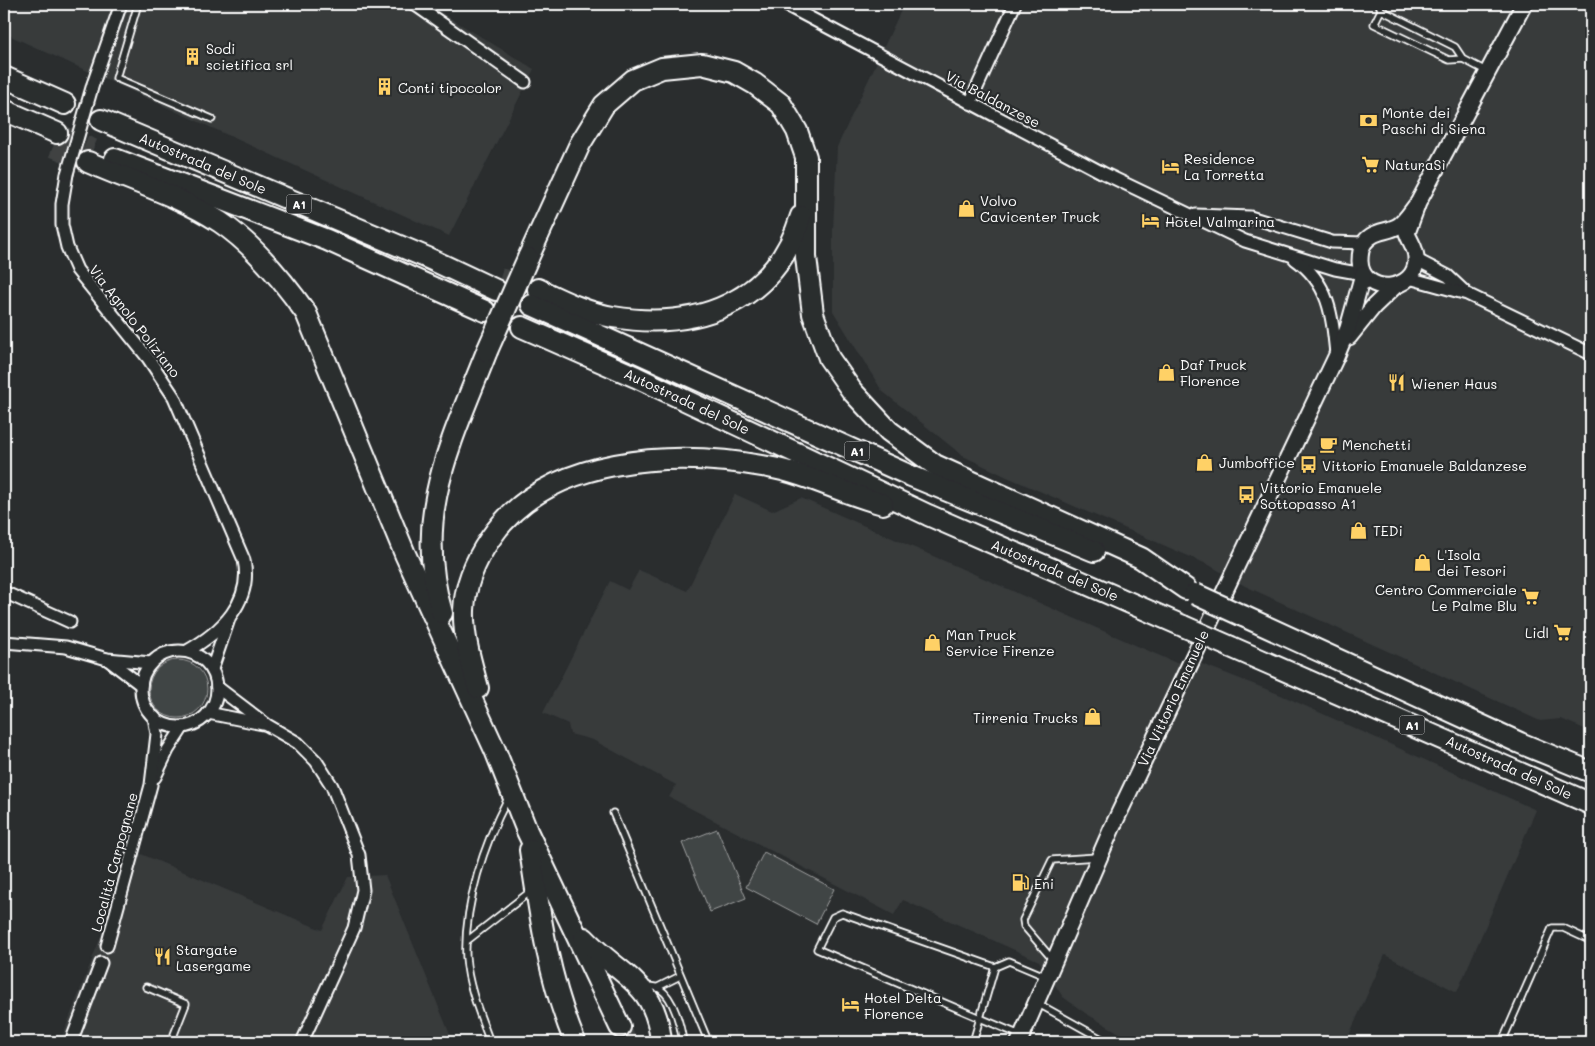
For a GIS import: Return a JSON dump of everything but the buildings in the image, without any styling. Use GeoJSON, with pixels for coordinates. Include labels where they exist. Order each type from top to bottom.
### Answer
{"type":"FeatureCollection","features":[{"type":"Feature","properties":{"kind":"highway"},"geometry":{"type":"LineString","coordinates":[[620,1027],[527,831],[495,750],[460,672],[434,580],[432,554],[433,510],[440,471],[486,351],[580,144],[604,105],[633,80],[662,68],[702,64],[734,72],[755,84],[781,104],[797,131],[806,157],[806,257],[813,314],[829,358],[852,391],[889,431],[935,465],[1142,558],[1191,591]]}},
{"type":"Feature","properties":{"kind":"highway"},"geometry":{"type":"LineString","coordinates":[[4,77],[66,104]]}},
{"type":"Feature","properties":{"kind":"highway"},"geometry":{"type":"LineString","coordinates":[[4,110],[55,140],[4,119]]}},
{"type":"Feature","properties":{"kind":"highway","name":"Autostrada del Sole"},"geometry":{"type":"LineString","coordinates":[[101,120],[428,258],[498,284]]}},
{"type":"Feature","properties":{"kind":"highway","name":"Autostrada del Sole"},"geometry":{"type":"LineString","coordinates":[[460,672],[405,554],[306,313],[283,281],[250,247],[220,222],[90,156],[327,240],[485,311]]}},
{"type":"Feature","properties":{"kind":"highway","name":"Autostrada del Sole"},"geometry":{"type":"LineString","coordinates":[[807,197],[796,233],[785,255],[764,281],[743,298],[705,314],[662,320],[612,317],[566,302],[535,297],[911,476],[1191,591],[1520,743],[1591,772]]}},
{"type":"Feature","properties":{"kind":"highway","name":"Autostrada del Sole"},"geometry":{"type":"LineString","coordinates":[[522,327],[636,377],[928,515],[1591,804]]}},
{"type":"Feature","properties":{"kind":"highway"},"geometry":{"type":"LineString","coordinates":[[495,750],[467,647],[464,608],[467,588],[477,561],[493,534],[516,508],[549,486],[582,473],[650,460],[679,459],[732,462],[770,467],[856,497],[928,515]]}},
{"type":"Feature","properties":{"kind":"highway"},"geometry":{"type":"LineString","coordinates":[[527,831],[553,982],[575,1042]]}},
{"type":"Feature","properties":{"kind":"highway"},"geometry":{"type":"LineString","coordinates":[[575,929],[593,948],[649,986],[656,1010],[661,1042]]}},
{"type":"Feature","properties":{"kind":"main road"},"geometry":{"type":"LineString","coordinates":[[1409,278],[1417,260],[1415,249],[1408,233],[1418,203],[1524,4]]}},
{"type":"Feature","properties":{"kind":"main road"},"geometry":{"type":"LineString","coordinates":[[1364,243],[1371,235],[1398,226],[1418,203]]}},
{"type":"Feature","properties":{"kind":"main road"},"geometry":{"type":"LineString","coordinates":[[1384,230],[1400,232],[1410,239]]}},
{"type":"Feature","properties":{"kind":"main road","name":"Via Vittorio Emanuele"},"geometry":{"type":"LineString","coordinates":[[1020,1039],[1099,857],[1262,508],[1336,357],[1348,328],[1363,274],[1360,254],[1364,243]]}},
{"type":"Feature","properties":{"kind":"main road"},"geometry":{"type":"LineString","coordinates":[[1363,274],[1377,285],[1395,286]]}},
{"type":"Feature","properties":{"kind":"main road","name":"Via Vittorio Emanuele"},"geometry":{"type":"LineString","coordinates":[[1336,357],[1369,312],[1395,286],[1409,278]]}},
{"type":"Feature","properties":{"kind":"street","name":"Via Agnolo Poliziano"},"geometry":{"type":"LineString","coordinates":[[121,4],[93,84],[67,174],[62,204],[62,225],[67,247],[77,270],[148,358],[174,397],[244,560],[246,583],[242,600],[230,617],[202,643],[187,651]]}},
{"type":"Feature","properties":{"kind":"street"},"geometry":{"type":"LineString","coordinates":[[414,4],[525,82]]}},
{"type":"Feature","properties":{"kind":"street","name":"Via Baldanzese"},"geometry":{"type":"LineString","coordinates":[[784,4],[1103,174],[1245,241],[1336,269],[1363,274]]}},
{"type":"Feature","properties":{"kind":"street"},"geometry":{"type":"LineString","coordinates":[[970,103],[1015,4]]}},
{"type":"Feature","properties":{"kind":"street","name":"Via Baldanzese"},"geometry":{"type":"LineString","coordinates":[[1191,215],[1250,217],[1332,242],[1364,243]]}},
{"type":"Feature","properties":{"kind":"street","name":"Via Baldanzese"},"geometry":{"type":"LineString","coordinates":[[1287,253],[1316,277],[1324,290],[1334,329],[1336,357]]}},
{"type":"Feature","properties":{"kind":"street"},"geometry":{"type":"LineString","coordinates":[[1417,260],[1448,276],[1467,294]]}},
{"type":"Feature","properties":{"kind":"street"},"geometry":{"type":"LineString","coordinates":[[1409,278],[1467,294],[1591,354]]}},
{"type":"Feature","properties":{"kind":"street"},"geometry":{"type":"LineString","coordinates":[[4,592],[70,622]]}},
{"type":"Feature","properties":{"kind":"street","name":"Via Agnolo Poliziano"},"geometry":{"type":"LineString","coordinates":[[212,669],[230,617]]}},
{"type":"Feature","properties":{"kind":"street"},"geometry":{"type":"LineString","coordinates":[[4,642],[66,647],[107,659],[151,663]]}},
{"type":"Feature","properties":{"kind":"street"},"geometry":{"type":"LineString","coordinates":[[187,651],[201,658],[212,669],[217,687],[214,706],[201,720],[183,727],[172,726],[154,717],[144,702],[141,685],[144,674],[151,663],[168,652],[187,651]]}},
{"type":"Feature","properties":{"kind":"street"},"geometry":{"type":"LineString","coordinates":[[107,659],[141,685]]}},
{"type":"Feature","properties":{"kind":"street"},"geometry":{"type":"LineString","coordinates":[[217,687],[267,725],[298,743],[316,761],[332,786],[359,855],[364,890],[354,928],[302,1042]]}},
{"type":"Feature","properties":{"kind":"street"},"geometry":{"type":"LineString","coordinates":[[208,713],[267,725]]}},
{"type":"Feature","properties":{"kind":"street","name":"Località Carpognane"},"geometry":{"type":"LineString","coordinates":[[107,946],[151,785],[156,734],[154,717]]}},
{"type":"Feature","properties":{"kind":"street","name":"Località Carpognane"},"geometry":{"type":"LineString","coordinates":[[151,785],[168,750],[183,727]]}},
{"type":"Feature","properties":{"kind":"street"},"geometry":{"type":"LineString","coordinates":[[71,1042],[101,963]]}},
{"type":"Feature","properties":{"kind":"lane"},"geometry":{"type":"LineString","coordinates":[[138,4],[116,78],[212,119]]}},
{"type":"Feature","properties":{"kind":"lane"},"geometry":{"type":"LineString","coordinates":[[1462,59],[1455,47],[1380,7],[1374,24],[1449,60],[1462,59],[1488,72]]}},
{"type":"Feature","properties":{"kind":"lane"},"geometry":{"type":"LineString","coordinates":[[490,1042],[475,1002],[466,957],[469,917],[477,878],[497,819],[512,792]]}},
{"type":"Feature","properties":{"kind":"lane"},"geometry":{"type":"LineString","coordinates":[[613,813],[706,1036]]}},
{"type":"Feature","properties":{"kind":"lane"},"geometry":{"type":"LineString","coordinates":[[1054,962],[1024,926],[1023,920],[1052,860],[1099,857]]}},
{"type":"Feature","properties":{"kind":"lane"},"geometry":{"type":"LineString","coordinates":[[468,940],[536,888]]}},
{"type":"Feature","properties":{"kind":"lane"},"geometry":{"type":"LineString","coordinates":[[1020,1039],[980,1019],[817,948],[833,917],[842,913],[995,967],[1009,961],[1047,977]]}},
{"type":"Feature","properties":{"kind":"lane"},"geometry":{"type":"LineString","coordinates":[[1502,1042],[1552,928],[1563,928],[1591,941]]}},
{"type":"Feature","properties":{"kind":"lane"},"geometry":{"type":"LineString","coordinates":[[973,1042],[995,967]]}},
{"type":"Feature","properties":{"kind":"lane"},"geometry":{"type":"LineString","coordinates":[[649,986],[680,976]]}},
{"type":"Feature","properties":{"kind":"lane"},"geometry":{"type":"LineString","coordinates":[[649,986],[666,994],[671,1003],[683,1042]]}},
{"type":"Feature","properties":{"kind":"lane"},"geometry":{"type":"LineString","coordinates":[[146,987],[186,1004],[170,1042]]}},
{"type":"Feature","properties":{"kind":"lane"},"geometry":{"type":"LineString","coordinates":[[1036,1003],[1107,1042]]}},
{"type":"Feature","properties":{"kind":"shaded area"},"geometry":{"type":"Polygon","coordinates":[[[4,4],[427,4],[534,69],[449,236],[4,33],[4,4]]]}},
{"type":"Feature","properties":{"kind":"shaded area"},"geometry":{"type":"Polygon","coordinates":[[[904,4],[1591,4],[1591,735],[1586,733],[1587,730],[1561,719],[1540,721],[1245,586],[1209,565],[963,456],[882,391],[833,311],[833,229],[837,147],[904,4]]]}},
{"type":"Feature","properties":{"kind":"shaded area"},"geometry":{"type":"Polygon","coordinates":[[[735,494],[772,511],[801,498],[1174,662],[1202,664],[1281,695],[1536,810],[1457,992],[1385,955],[1346,1042],[1135,1042],[1085,1013],[1063,997],[1039,961],[903,900],[894,915],[669,797],[676,785],[593,740],[570,734],[568,724],[543,713],[610,581],[628,590],[639,570],[687,591],[735,494]]]}},
{"type":"Feature","properties":{"kind":"shaded area"},"geometry":{"type":"Polygon","coordinates":[[[172,660],[184,660],[199,668],[207,683],[207,695],[199,710],[184,718],[172,718],[157,710],[149,695],[149,683],[157,668],[172,660]]]}},
{"type":"Feature","properties":{"kind":"shaded area"},"geometry":{"type":"Polygon","coordinates":[[[717,829],[746,898],[710,912],[682,843],[717,829]]]}},
{"type":"Feature","properties":{"kind":"shaded area"},"geometry":{"type":"Polygon","coordinates":[[[134,851],[322,930],[348,877],[385,875],[453,1042],[60,1042],[134,851]]]}},
{"type":"Feature","properties":{"kind":"shaded area"},"geometry":{"type":"Polygon","coordinates":[[[764,852],[834,889],[816,924],[746,887],[764,852]]]}},
{"type":"Feature","properties":{"kind":"tunnel"},"geometry":{"type":"LineString","coordinates":[[57,133],[93,149]]}},
{"type":"Feature","properties":{"kind":"tunnel"},"geometry":{"type":"LineString","coordinates":[[53,147],[88,162]]}},
{"type":"Feature","properties":{"kind":"tunnel"},"geometry":{"type":"LineString","coordinates":[[500,278],[538,289]]}},
{"type":"Feature","properties":{"kind":"tunnel"},"geometry":{"type":"LineString","coordinates":[[620,1027],[627,1042]]}},
{"type":"Feature","properties":{"kind":"place","name":"Sodi scietifica srl"},"geometry":{"type":"Point","coordinates":[192,56]}},
{"type":"Feature","properties":{"kind":"place","name":"Conti tipocolor"},"geometry":{"type":"Point","coordinates":[384,87]}},
{"type":"Feature","properties":{"kind":"place","name":"Monte dei Paschi di Siena"},"geometry":{"type":"Point","coordinates":[1368,120]}},
{"type":"Feature","properties":{"kind":"place","name":"NaturaSì"},"geometry":{"type":"Point","coordinates":[1371,164]}},
{"type":"Feature","properties":{"kind":"place","name":"Residence La Torretta"},"geometry":{"type":"Point","coordinates":[1170,166]}},
{"type":"Feature","properties":{"kind":"place","name":"Volvo Cavicenter Truck"},"geometry":{"type":"Point","coordinates":[966,208]}},
{"type":"Feature","properties":{"kind":"place","name":"Hotel Valmarina"},"geometry":{"type":"Point","coordinates":[1151,221]}},
{"type":"Feature","properties":{"kind":"place","name":"Daf Truck Florence"},"geometry":{"type":"Point","coordinates":[1166,372]}},
{"type":"Feature","properties":{"kind":"place","name":"Wiener Haus"},"geometry":{"type":"Point","coordinates":[1397,383]}},
{"type":"Feature","properties":{"kind":"place","name":"Menchetti"},"geometry":{"type":"Point","coordinates":[1328,444]}},
{"type":"Feature","properties":{"kind":"place","name":"Jumboffice"},"geometry":{"type":"Point","coordinates":[1205,462]}},
{"type":"Feature","properties":{"kind":"place","name":"Vittorio Emanuele Baldanzese"},"geometry":{"type":"Point","coordinates":[1308,465]}},
{"type":"Feature","properties":{"kind":"place","name":"Vittorio Emanuele Sottopasso A1"},"geometry":{"type":"Point","coordinates":[1246,495]}},
{"type":"Feature","properties":{"kind":"place","name":"TEDi"},"geometry":{"type":"Point","coordinates":[1359,530]}},
{"type":"Feature","properties":{"kind":"place","name":"L'Isola dei Tesori"},"geometry":{"type":"Point","coordinates":[1423,562]}},
{"type":"Feature","properties":{"kind":"place","name":"Centro Commerciale Le Palme Blu"},"geometry":{"type":"Point","coordinates":[1531,597]}},
{"type":"Feature","properties":{"kind":"place","name":"Lidl"},"geometry":{"type":"Point","coordinates":[1563,632]}},
{"type":"Feature","properties":{"kind":"place","name":"Man Truck Service Firenze"},"geometry":{"type":"Point","coordinates":[932,642]}},
{"type":"Feature","properties":{"kind":"place","name":"Tirrenia Trucks"},"geometry":{"type":"Point","coordinates":[1092,717]}},
{"type":"Feature","properties":{"kind":"place","name":"Eni"},"geometry":{"type":"Point","coordinates":[1020,883]}},
{"type":"Feature","properties":{"kind":"place","name":"Stargate Lasergame"},"geometry":{"type":"Point","coordinates":[162,957]}},
{"type":"Feature","properties":{"kind":"place","name":"Hotel Delta Florence"},"geometry":{"type":"Point","coordinates":[850,1005]}}]}
